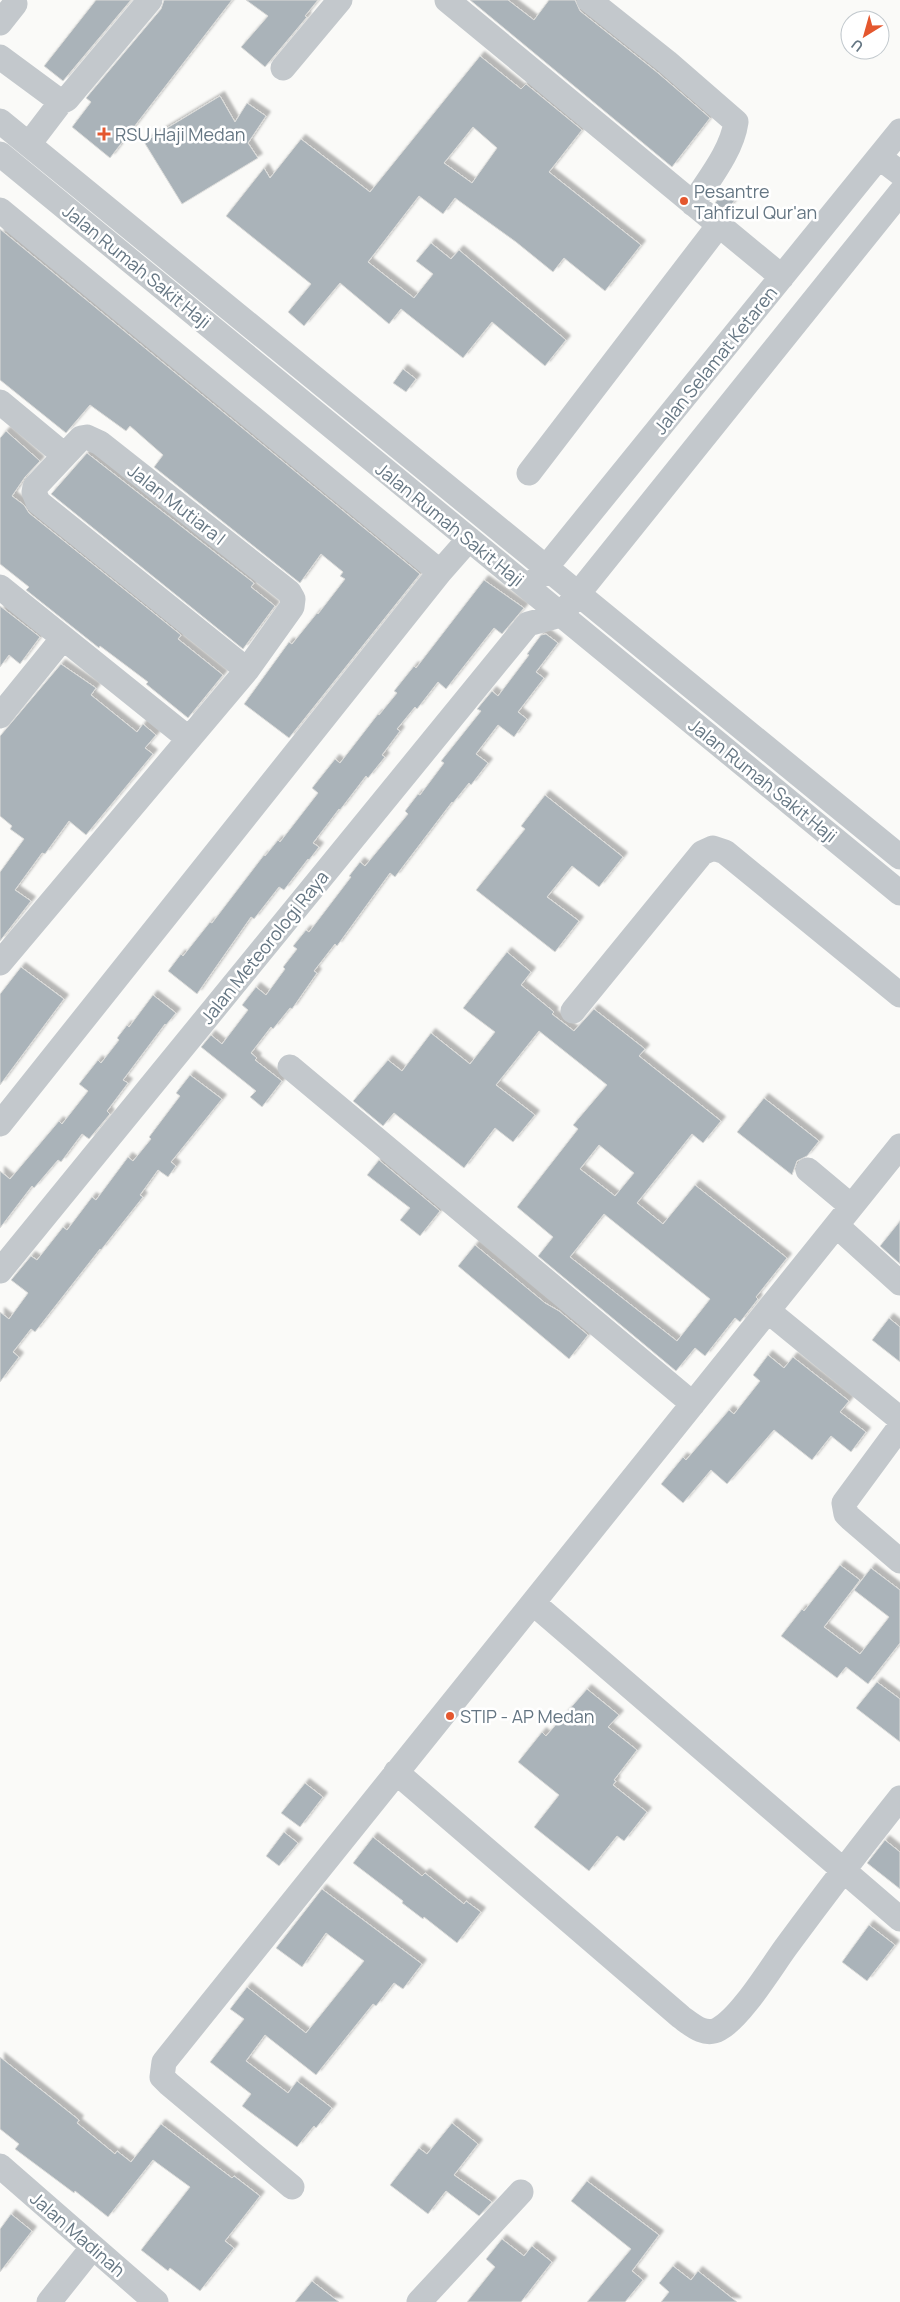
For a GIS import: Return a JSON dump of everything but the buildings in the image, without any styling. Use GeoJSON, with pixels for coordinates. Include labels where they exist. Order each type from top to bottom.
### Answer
{"type":"FeatureCollection","features":[{"type":"Feature","properties":{"kind":"street"},"geometry":{"type":"LineString","coordinates":[[29,144],[61,102],[67,99],[150,0]]}},
{"type":"Feature","properties":{"kind":"street"},"geometry":{"type":"LineString","coordinates":[[284,68],[340,0]]}},
{"type":"Feature","properties":{"kind":"street"},"geometry":{"type":"LineString","coordinates":[[447,0],[782,277]]}},
{"type":"Feature","properties":{"kind":"street"},"geometry":{"type":"LineString","coordinates":[[589,0],[667,62],[736,122],[732,138],[693,204]]}},
{"type":"Feature","properties":{"kind":"street"},"geometry":{"type":"LineString","coordinates":[[0,23],[15,1]]}},
{"type":"Feature","properties":{"kind":"street"},"geometry":{"type":"LineString","coordinates":[[0,57],[61,102]]}},
{"type":"Feature","properties":{"kind":"street","name":"Jalan Rumah Sakit Haji"},"geometry":{"type":"LineString","coordinates":[[0,121],[900,857]]}},
{"type":"Feature","properties":{"kind":"street","name":"Jalan Selamat Ketaren"},"geometry":{"type":"LineString","coordinates":[[529,589],[900,131]]}},
{"type":"Feature","properties":{"kind":"street","name":"Jalan Rumah Sakit Haji"},"geometry":{"type":"LineString","coordinates":[[0,154],[900,892]]}},
{"type":"Feature","properties":{"kind":"street"},"geometry":{"type":"LineString","coordinates":[[879,157],[900,173]]}},
{"type":"Feature","properties":{"kind":"street"},"geometry":{"type":"LineString","coordinates":[[529,589],[528,624],[561,615],[900,193]]}},
{"type":"Feature","properties":{"kind":"street"},"geometry":{"type":"LineString","coordinates":[[0,210],[440,572]]}},
{"type":"Feature","properties":{"kind":"street"},"geometry":{"type":"LineString","coordinates":[[530,474],[719,226]]}},
{"type":"Feature","properties":{"kind":"street"},"geometry":{"type":"LineString","coordinates":[[0,402],[64,454],[35,487],[34,492],[38,502],[247,670],[0,963]]}},
{"type":"Feature","properties":{"kind":"street","name":"Jalan Mutiara I"},"geometry":{"type":"LineString","coordinates":[[64,454],[81,438],[95,440],[289,592],[293,599],[292,607],[247,670]]}},
{"type":"Feature","properties":{"kind":"street"},"geometry":{"type":"LineString","coordinates":[[0,1124],[440,572],[469,539]]}},
{"type":"Feature","properties":{"kind":"street"},"geometry":{"type":"LineString","coordinates":[[0,587],[189,739]]}},
{"type":"Feature","properties":{"kind":"street","name":"Jalan Meteorologi Raya"},"geometry":{"type":"LineString","coordinates":[[0,1271],[528,624]]}},
{"type":"Feature","properties":{"kind":"street"},"geometry":{"type":"LineString","coordinates":[[0,716],[63,638]]}},
{"type":"Feature","properties":{"kind":"street"},"geometry":{"type":"LineString","coordinates":[[572,1011],[702,852],[713,848],[725,852],[900,996]]}},
{"type":"Feature","properties":{"kind":"street"},"geometry":{"type":"LineString","coordinates":[[290,1067],[693,1404]]}},
{"type":"Feature","properties":{"kind":"street"},"geometry":{"type":"LineString","coordinates":[[292,2186],[180,2095],[162,2077],[164,2062],[900,1146]]}},
{"type":"Feature","properties":{"kind":"street"},"geometry":{"type":"LineString","coordinates":[[808,1170],[900,1283]]}},
{"type":"Feature","properties":{"kind":"street"},"geometry":{"type":"LineString","coordinates":[[768,1311],[900,1418]]}},
{"type":"Feature","properties":{"kind":"street"},"geometry":{"type":"LineString","coordinates":[[900,1427],[844,1503],[846,1514],[900,1561]]}},
{"type":"Feature","properties":{"kind":"street"},"geometry":{"type":"LineString","coordinates":[[533,1603],[900,1919]]}},
{"type":"Feature","properties":{"kind":"street"},"geometry":{"type":"LineString","coordinates":[[396,1772],[681,2017],[698,2029],[706,2032],[718,2030],[741,2009],[844,1869],[900,1798]]}},
{"type":"Feature","properties":{"kind":"street","name":"Jalan Madinah"},"geometry":{"type":"LineString","coordinates":[[0,2166],[156,2302]]}},
{"type":"Feature","properties":{"kind":"street"},"geometry":{"type":"LineString","coordinates":[[419,2302],[522,2192]]}},
{"type":"Feature","properties":{"kind":"street"},"geometry":{"type":"LineString","coordinates":[[49,2302],[92,2248]]}},
{"type":"Feature","properties":{"kind":"place","name":"RSU Haji Medan"},"geometry":{"type":"Point","coordinates":[104,134]}},
{"type":"Feature","properties":{"kind":"place","name":"Pesantre Tahfizul Qur'an"},"geometry":{"type":"Point","coordinates":[684,201]}},
{"type":"Feature","properties":{"kind":"place","name":"STIP - AP Medan"},"geometry":{"type":"Point","coordinates":[450,1716]}}]}
